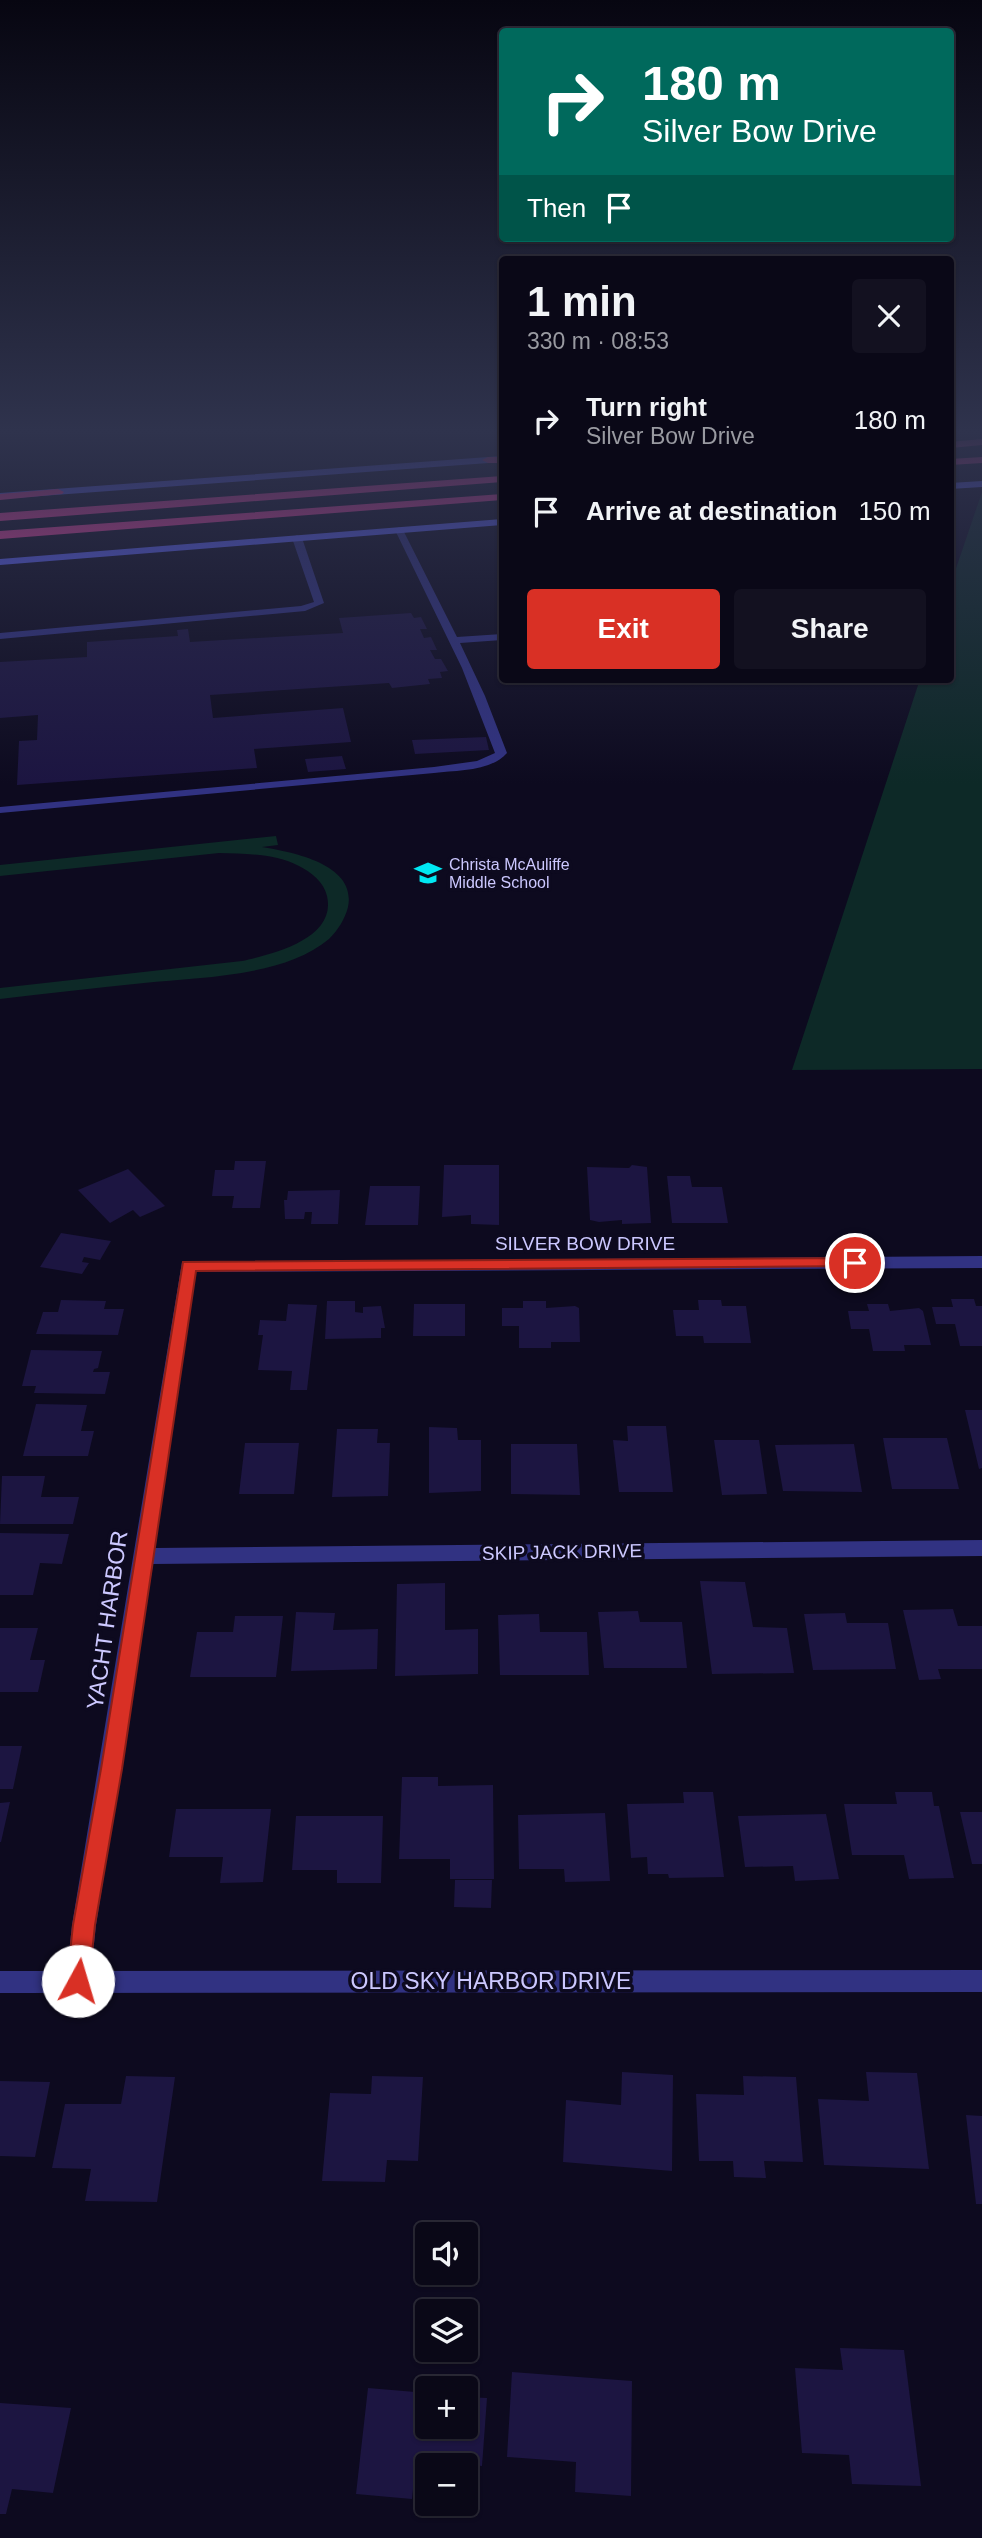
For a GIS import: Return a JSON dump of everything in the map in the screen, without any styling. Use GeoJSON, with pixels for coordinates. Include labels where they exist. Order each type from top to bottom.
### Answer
{"type":"FeatureCollection","features":[{"type":"Feature","properties":{"kind":"main road"},"geometry":{"type":"LineString","coordinates":[[0,562],[180,547]]}},
{"type":"Feature","properties":{"kind":"street","name":"SILVER BOW DRIVE"},"geometry":{"type":"LineString","coordinates":[[188,1266],[982,1262]]}},
{"type":"Feature","properties":{"kind":"street","name":"YACHT HARBOR"},"geometry":{"type":"LineString","coordinates":[[78,1981],[84,1925],[107,1795],[188,1266]]}},
{"type":"Feature","properties":{"kind":"street","name":"SKIP JACK DRIVE"},"geometry":{"type":"LineString","coordinates":[[143,1556],[982,1548]]}},
{"type":"Feature","properties":{"kind":"street","name":"OLD SKY HARBOR DRIVE"},"geometry":{"type":"LineString","coordinates":[[0,1982],[982,1980]]}},
{"type":"Feature","properties":{"kind":"lane"},"geometry":{"type":"LineString","coordinates":[[0,636],[302,610],[319,603],[300,547]]}},
{"type":"Feature","properties":{"kind":"lane"},"geometry":{"type":"LineString","coordinates":[[0,810],[480,764],[501,753],[475,687],[408,547]]}},
{"type":"Feature","properties":{"kind":"lane"},"geometry":{"type":"LineString","coordinates":[[453,640],[499,637]]}},
{"type":"Feature","properties":{"kind":"green space"},"geometry":{"type":"Polygon","coordinates":[[[963,547],[982,547],[982,1069],[792,1070],[919,683],[954,683],[954,574],[963,547]]]}},
{"type":"Feature","properties":{"kind":"green space"},"geometry":{"type":"Polygon","coordinates":[[[276,836],[278,845],[262,847],[289,852],[320,863],[343,880],[348,892],[348,907],[341,924],[329,939],[310,952],[289,961],[241,973],[0,999],[0,988],[242,961],[285,949],[312,934],[322,923],[327,911],[327,896],[320,882],[304,868],[260,855],[219,853],[0,876],[0,865],[276,836]]]}},
{"type":"Feature","properties":{"kind":"building"},"geometry":{"type":"Polygon","coordinates":[[[411,613],[414,618],[421,617],[427,629],[420,629],[424,638],[431,637],[437,650],[430,650],[435,659],[441,659],[448,671],[440,672],[442,678],[428,679],[430,684],[392,688],[389,683],[210,695],[213,718],[343,708],[351,742],[254,749],[257,768],[17,785],[19,741],[37,740],[38,715],[0,718],[0,662],[87,657],[87,642],[178,636],[177,630],[188,629],[190,642],[343,633],[339,618],[411,613]]]}},
{"type":"Feature","properties":{"kind":"building"},"geometry":{"type":"Polygon","coordinates":[[[486,737],[489,750],[415,754],[412,740],[486,737]]]}},
{"type":"Feature","properties":{"kind":"building"},"geometry":{"type":"Polygon","coordinates":[[[342,756],[346,769],[308,772],[305,759],[342,756]]]}},
{"type":"Feature","properties":{"kind":"building"},"geometry":{"type":"Polygon","coordinates":[[[235,1161],[266,1161],[260,1208],[232,1208],[234,1196],[212,1196],[215,1170],[234,1170],[235,1161]]]}},
{"type":"Feature","properties":{"kind":"building"},"geometry":{"type":"Polygon","coordinates":[[[444,1165],[499,1165],[499,1225],[471,1224],[471,1215],[442,1217],[444,1165]]]}},
{"type":"Feature","properties":{"kind":"building"},"geometry":{"type":"Polygon","coordinates":[[[632,1165],[647,1167],[651,1223],[622,1224],[622,1220],[590,1220],[587,1167],[629,1168],[632,1165]]]}},
{"type":"Feature","properties":{"kind":"building"},"geometry":{"type":"Polygon","coordinates":[[[128,1169],[165,1206],[140,1217],[133,1210],[110,1223],[78,1190],[128,1169]]]}},
{"type":"Feature","properties":{"kind":"building"},"geometry":{"type":"Polygon","coordinates":[[[667,1176],[690,1176],[692,1187],[722,1187],[728,1223],[672,1223],[667,1176]]]}},
{"type":"Feature","properties":{"kind":"building"},"geometry":{"type":"Polygon","coordinates":[[[370,1186],[420,1186],[418,1225],[365,1225],[370,1186]]]}},
{"type":"Feature","properties":{"kind":"building"},"geometry":{"type":"Polygon","coordinates":[[[340,1190],[338,1224],[311,1224],[312,1212],[305,1212],[304,1219],[285,1219],[284,1200],[287,1200],[288,1191],[340,1190]]]}},
{"type":"Feature","properties":{"kind":"building"},"geometry":{"type":"Polygon","coordinates":[[[61,1233],[111,1241],[100,1260],[84,1257],[82,1262],[89,1263],[82,1274],[40,1267],[61,1233]]]}},
{"type":"Feature","properties":{"kind":"building"},"geometry":{"type":"Polygon","coordinates":[[[951,1299],[974,1299],[976,1306],[982,1306],[982,1346],[960,1346],[955,1324],[936,1324],[932,1307],[953,1307],[951,1299]]]}},
{"type":"Feature","properties":{"kind":"building"},"geometry":{"type":"Polygon","coordinates":[[[61,1300],[106,1301],[104,1309],[124,1309],[118,1335],[36,1334],[43,1312],[58,1312],[61,1300]]]}},
{"type":"Feature","properties":{"kind":"building"},"geometry":{"type":"Polygon","coordinates":[[[698,1300],[721,1300],[722,1306],[746,1306],[751,1343],[704,1343],[703,1336],[676,1336],[673,1310],[699,1310],[698,1300]]]}},
{"type":"Feature","properties":{"kind":"building"},"geometry":{"type":"Polygon","coordinates":[[[327,1301],[355,1301],[355,1312],[363,1313],[363,1307],[381,1306],[385,1328],[381,1328],[381,1338],[325,1339],[327,1301]]]}},
{"type":"Feature","properties":{"kind":"building"},"geometry":{"type":"Polygon","coordinates":[[[523,1301],[546,1301],[546,1308],[579,1308],[580,1342],[551,1342],[551,1348],[519,1348],[519,1326],[502,1326],[502,1308],[523,1308],[523,1301]]]}},
{"type":"Feature","properties":{"kind":"building"},"geometry":{"type":"Polygon","coordinates":[[[288,1304],[317,1305],[307,1390],[290,1390],[292,1371],[258,1370],[263,1335],[258,1335],[260,1320],[286,1321],[288,1304]]]}},
{"type":"Feature","properties":{"kind":"building"},"geometry":{"type":"Polygon","coordinates":[[[414,1304],[465,1304],[465,1336],[413,1336],[414,1304]]]}},
{"type":"Feature","properties":{"kind":"building"},"geometry":{"type":"Polygon","coordinates":[[[867,1304],[888,1304],[890,1311],[919,1308],[923,1311],[931,1345],[904,1345],[905,1351],[873,1351],[869,1329],[851,1329],[848,1311],[869,1311],[867,1304]]]}},
{"type":"Feature","properties":{"kind":"building"},"geometry":{"type":"Polygon","coordinates":[[[31,1350],[102,1351],[98,1368],[93,1372],[110,1372],[105,1394],[34,1393],[36,1386],[22,1386],[31,1350]]]}},
{"type":"Feature","properties":{"kind":"building"},"geometry":{"type":"Polygon","coordinates":[[[36,1404],[87,1405],[81,1431],[94,1431],[88,1456],[23,1456],[36,1404]]]}},
{"type":"Feature","properties":{"kind":"building"},"geometry":{"type":"Polygon","coordinates":[[[965,1410],[982,1410],[982,1468],[979,1469],[965,1410]]]}},
{"type":"Feature","properties":{"kind":"building"},"geometry":{"type":"Polygon","coordinates":[[[627,1426],[666,1426],[673,1492],[619,1492],[613,1440],[628,1441],[627,1426]]]}},
{"type":"Feature","properties":{"kind":"building"},"geometry":{"type":"Polygon","coordinates":[[[429,1427],[457,1428],[458,1440],[481,1440],[481,1491],[429,1493],[429,1427]]]}},
{"type":"Feature","properties":{"kind":"building"},"geometry":{"type":"Polygon","coordinates":[[[337,1429],[378,1429],[377,1443],[390,1443],[388,1496],[332,1497],[337,1429]]]}},
{"type":"Feature","properties":{"kind":"building"},"geometry":{"type":"Polygon","coordinates":[[[883,1438],[947,1438],[959,1489],[892,1489],[883,1438]]]}},
{"type":"Feature","properties":{"kind":"building"},"geometry":{"type":"Polygon","coordinates":[[[714,1440],[759,1440],[767,1494],[722,1495],[714,1440]]]}},
{"type":"Feature","properties":{"kind":"building"},"geometry":{"type":"Polygon","coordinates":[[[245,1443],[299,1443],[294,1494],[239,1494],[245,1443]]]}},
{"type":"Feature","properties":{"kind":"building"},"geometry":{"type":"Polygon","coordinates":[[[511,1444],[577,1444],[580,1495],[511,1494],[511,1444]]]}},
{"type":"Feature","properties":{"kind":"building"},"geometry":{"type":"Polygon","coordinates":[[[854,1444],[862,1492],[783,1491],[775,1445],[854,1444]]]}},
{"type":"Feature","properties":{"kind":"building"},"geometry":{"type":"Polygon","coordinates":[[[2,1476],[45,1476],[41,1497],[79,1497],[73,1524],[0,1524],[2,1476]]]}},
{"type":"Feature","properties":{"kind":"building"},"geometry":{"type":"Polygon","coordinates":[[[0,1533],[69,1534],[62,1564],[40,1563],[33,1595],[0,1595],[0,1533]]]}},
{"type":"Feature","properties":{"kind":"building"},"geometry":{"type":"Polygon","coordinates":[[[700,1581],[745,1582],[753,1627],[787,1628],[794,1673],[712,1674],[700,1581]]]}},
{"type":"Feature","properties":{"kind":"building"},"geometry":{"type":"Polygon","coordinates":[[[445,1583],[445,1630],[478,1629],[478,1674],[395,1676],[397,1584],[445,1583]]]}},
{"type":"Feature","properties":{"kind":"building"},"geometry":{"type":"Polygon","coordinates":[[[953,1609],[958,1626],[982,1626],[982,1669],[938,1669],[941,1679],[919,1680],[903,1610],[953,1609]]]}},
{"type":"Feature","properties":{"kind":"building"},"geometry":{"type":"Polygon","coordinates":[[[638,1611],[640,1622],[682,1622],[687,1668],[604,1668],[598,1612],[638,1611]]]}},
{"type":"Feature","properties":{"kind":"building"},"geometry":{"type":"Polygon","coordinates":[[[296,1612],[335,1613],[333,1630],[378,1629],[377,1669],[291,1671],[296,1612]]]}},
{"type":"Feature","properties":{"kind":"building"},"geometry":{"type":"Polygon","coordinates":[[[845,1613],[847,1623],[888,1623],[896,1669],[813,1670],[804,1614],[845,1613]]]}},
{"type":"Feature","properties":{"kind":"building"},"geometry":{"type":"Polygon","coordinates":[[[539,1614],[540,1632],[587,1632],[589,1675],[500,1675],[498,1615],[539,1614]]]}},
{"type":"Feature","properties":{"kind":"building"},"geometry":{"type":"Polygon","coordinates":[[[235,1616],[283,1616],[276,1677],[190,1677],[197,1632],[233,1632],[235,1616]]]}},
{"type":"Feature","properties":{"kind":"building"},"geometry":{"type":"Polygon","coordinates":[[[0,1628],[38,1628],[30,1660],[45,1660],[38,1692],[0,1692],[0,1628]]]}},
{"type":"Feature","properties":{"kind":"building"},"geometry":{"type":"Polygon","coordinates":[[[0,1746],[22,1746],[13,1789],[0,1789],[0,1746]]]}},
{"type":"Feature","properties":{"kind":"building"},"geometry":{"type":"Polygon","coordinates":[[[402,1777],[438,1777],[438,1786],[493,1785],[494,1879],[450,1879],[450,1859],[399,1859],[402,1777]]]}},
{"type":"Feature","properties":{"kind":"building"},"geometry":{"type":"Polygon","coordinates":[[[683,1792],[713,1792],[724,1877],[669,1878],[668,1874],[648,1874],[647,1857],[631,1858],[627,1804],[684,1803],[683,1792]]]}},
{"type":"Feature","properties":{"kind":"building"},"geometry":{"type":"Polygon","coordinates":[[[895,1792],[932,1792],[934,1806],[939,1806],[954,1878],[909,1879],[904,1855],[852,1855],[844,1804],[897,1804],[895,1792]]]}},
{"type":"Feature","properties":{"kind":"building"},"geometry":{"type":"Polygon","coordinates":[[[10,1802],[1,1842],[0,1842],[0,1803],[10,1802]]]}},
{"type":"Feature","properties":{"kind":"building"},"geometry":{"type":"Polygon","coordinates":[[[176,1809],[271,1809],[263,1882],[220,1883],[223,1857],[169,1857],[176,1809]]]}},
{"type":"Feature","properties":{"kind":"building"},"geometry":{"type":"Polygon","coordinates":[[[960,1812],[982,1812],[982,1864],[972,1864],[960,1812]]]}},
{"type":"Feature","properties":{"kind":"building"},"geometry":{"type":"Polygon","coordinates":[[[605,1813],[610,1881],[565,1882],[564,1869],[519,1869],[518,1815],[605,1813]]]}},
{"type":"Feature","properties":{"kind":"building"},"geometry":{"type":"Polygon","coordinates":[[[826,1814],[839,1879],[795,1881],[793,1866],[745,1867],[738,1816],[826,1814]]]}},
{"type":"Feature","properties":{"kind":"building"},"geometry":{"type":"Polygon","coordinates":[[[296,1816],[383,1816],[381,1883],[337,1883],[337,1870],[292,1870],[296,1816]]]}},
{"type":"Feature","properties":{"kind":"building"},"geometry":{"type":"Polygon","coordinates":[[[455,1880],[492,1880],[491,1908],[454,1907],[455,1880]]]}},
{"type":"Feature","properties":{"kind":"building"},"geometry":{"type":"Polygon","coordinates":[[[622,2072],[673,2075],[672,2171],[563,2162],[566,2100],[621,2105],[622,2072]]]}},
{"type":"Feature","properties":{"kind":"building"},"geometry":{"type":"Polygon","coordinates":[[[866,2072],[917,2073],[929,2169],[824,2165],[818,2099],[869,2101],[866,2072]]]}},
{"type":"Feature","properties":{"kind":"building"},"geometry":{"type":"Polygon","coordinates":[[[126,2076],[175,2077],[157,2202],[85,2201],[91,2169],[52,2168],[65,2104],[121,2104],[126,2076]]]}},
{"type":"Feature","properties":{"kind":"building"},"geometry":{"type":"Polygon","coordinates":[[[372,2076],[423,2077],[418,2161],[387,2160],[385,2182],[322,2181],[330,2093],[371,2094],[372,2076]]]}},
{"type":"Feature","properties":{"kind":"building"},"geometry":{"type":"Polygon","coordinates":[[[743,2076],[796,2077],[803,2162],[764,2161],[766,2178],[734,2177],[733,2161],[699,2161],[696,2094],[744,2095],[743,2076]]]}},
{"type":"Feature","properties":{"kind":"building"},"geometry":{"type":"Polygon","coordinates":[[[0,2081],[50,2082],[35,2157],[0,2156],[0,2081]]]}},
{"type":"Feature","properties":{"kind":"building"},"geometry":{"type":"Polygon","coordinates":[[[966,2115],[982,2116],[982,2204],[976,2204],[966,2115]]]}},
{"type":"Feature","properties":{"kind":"building"},"geometry":{"type":"Polygon","coordinates":[[[840,2348],[904,2350],[921,2486],[852,2484],[849,2455],[802,2453],[795,2368],[843,2370],[840,2348]]]}},
{"type":"Feature","properties":{"kind":"building"},"geometry":{"type":"Polygon","coordinates":[[[512,2372],[632,2381],[631,2496],[575,2492],[576,2462],[507,2457],[512,2372]]]}},
{"type":"Feature","properties":{"kind":"building"},"geometry":{"type":"Polygon","coordinates":[[[368,2388],[415,2392],[415,2439],[478,2439],[478,2398],[487,2398],[482,2466],[478,2466],[478,2453],[415,2453],[412,2499],[356,2494],[368,2388]]]}},
{"type":"Feature","properties":{"kind":"building"},"geometry":{"type":"Polygon","coordinates":[[[0,2403],[71,2408],[53,2493],[12,2489],[6,2514],[0,2514],[0,2403]]]}},
{"type":"Feature","properties":{"kind":"place","name":"Christa McAuliffe Middle School"},"geometry":{"type":"Point","coordinates":[428,873]}},
{"type":"Feature","properties":{"kind":"route"},"geometry":{"type":"LineString","coordinates":[[78,1981],[84,1925],[133,1632],[149,1510],[179,1339],[188,1266],[855,1263]]}}]}
